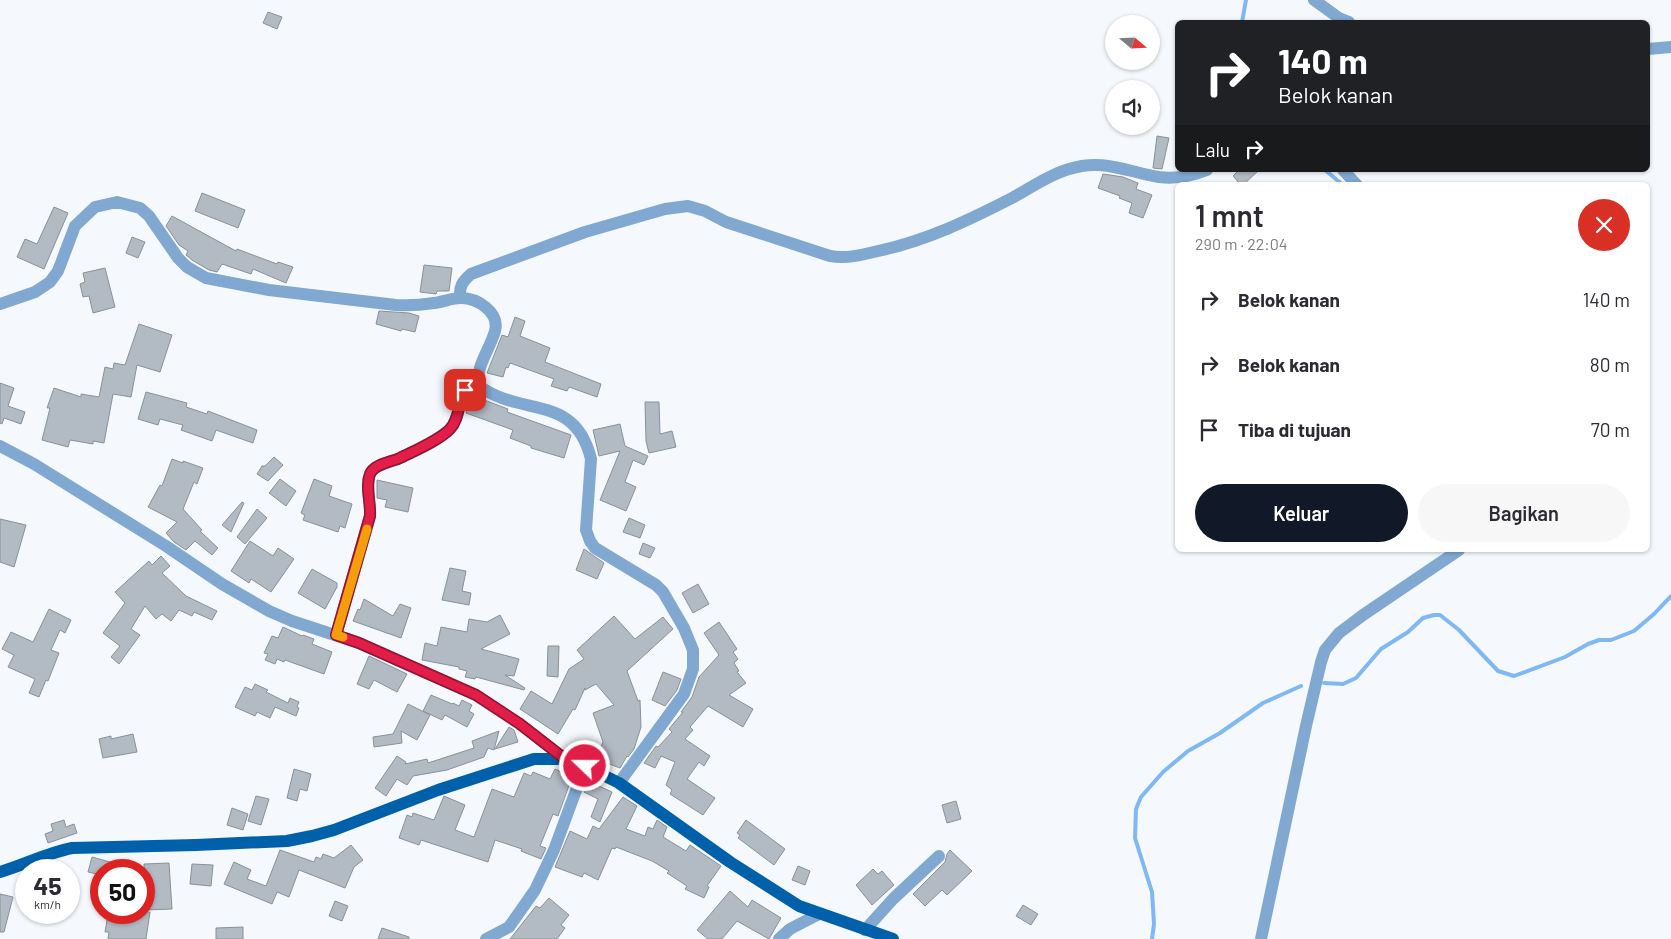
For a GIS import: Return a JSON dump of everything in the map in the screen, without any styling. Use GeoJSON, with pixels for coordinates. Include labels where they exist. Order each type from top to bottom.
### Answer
{"type":"FeatureCollection","features":[{"type":"Feature","properties":{"kind":"main road"},"geometry":{"type":"LineString","coordinates":[[0,872],[23,866],[62,850],[72,848],[196,846],[287,841],[334,830],[438,790],[534,759],[565,759],[585,766],[619,783],[766,886],[799,906],[893,939]]}},
{"type":"Feature","properties":{"kind":"street"},"geometry":{"type":"LineString","coordinates":[[1314,0],[1343,20]]}},
{"type":"Feature","properties":{"kind":"street"},"geometry":{"type":"LineString","coordinates":[[1650,49],[1671,46]]}},
{"type":"Feature","properties":{"kind":"street"},"geometry":{"type":"LineString","coordinates":[[461,298],[461,284],[471,274],[585,232],[665,209],[688,206],[726,222],[830,256],[845,258],[904,246],[944,231],[1014,197],[1055,174],[1072,168],[1091,164],[1104,164],[1162,177],[1199,172]]}},
{"type":"Feature","properties":{"kind":"street"},"geometry":{"type":"LineString","coordinates":[[1344,172],[1354,182]]}},
{"type":"Feature","properties":{"kind":"street"},"geometry":{"type":"LineString","coordinates":[[0,304],[35,292],[50,282],[58,271],[75,226],[95,207],[116,202],[140,208],[149,216],[178,258],[187,267],[206,278],[269,290],[403,305],[434,303],[461,298],[478,302],[487,307],[495,320],[496,329],[479,370],[478,385]]}},
{"type":"Feature","properties":{"kind":"street"},"geometry":{"type":"LineString","coordinates":[[336,635],[370,516],[371,504],[368,482],[373,469],[400,458],[449,430],[454,423],[465,390],[470,386],[478,385],[494,396],[554,412],[576,425],[591,459],[586,530],[590,541],[595,548],[656,584],[670,601],[693,650],[693,669],[684,694],[619,783]]}},
{"type":"Feature","properties":{"kind":"street"},"geometry":{"type":"LineString","coordinates":[[0,446],[34,464],[166,546],[222,584],[269,611],[292,621],[359,643],[476,695],[520,724],[565,759]]}},
{"type":"Feature","properties":{"kind":"street"},"geometry":{"type":"LineString","coordinates":[[1261,939],[1306,726],[1321,662],[1326,650],[1339,633],[1456,552]]}},
{"type":"Feature","properties":{"kind":"street"},"geometry":{"type":"LineString","coordinates":[[486,939],[509,927],[535,890],[554,850],[585,766]]}},
{"type":"Feature","properties":{"kind":"street"},"geometry":{"type":"LineString","coordinates":[[865,930],[893,899],[939,856]]}},
{"type":"Feature","properties":{"kind":"street"},"geometry":{"type":"LineString","coordinates":[[780,939],[790,929],[819,914]]}},
{"type":"Feature","properties":{"kind":"building"},"geometry":{"type":"Polygon","coordinates":[[[268,12],[282,17],[277,29],[263,23],[268,12]]]}},
{"type":"Feature","properties":{"kind":"building"},"geometry":{"type":"Polygon","coordinates":[[[1157,136],[1169,138],[1162,169],[1153,168],[1157,136]]]}},
{"type":"Feature","properties":{"kind":"building"},"geometry":{"type":"Polygon","coordinates":[[[1237,172],[1257,172],[1246,182],[1238,182],[1233,176],[1237,172]]]}},
{"type":"Feature","properties":{"kind":"building"},"geometry":{"type":"Polygon","coordinates":[[[1103,174],[1123,177],[1138,183],[1136,189],[1152,195],[1143,218],[1129,213],[1132,203],[1119,198],[1120,196],[1098,188],[1103,174]]]}},
{"type":"Feature","properties":{"kind":"building"},"geometry":{"type":"Polygon","coordinates":[[[202,193],[245,210],[238,228],[195,211],[202,193]]]}},
{"type":"Feature","properties":{"kind":"building"},"geometry":{"type":"Polygon","coordinates":[[[54,207],[68,213],[44,269],[17,257],[25,239],[37,244],[54,207]]]}},
{"type":"Feature","properties":{"kind":"building"},"geometry":{"type":"Polygon","coordinates":[[[172,216],[236,251],[237,249],[277,264],[278,262],[293,267],[286,283],[253,269],[251,274],[222,264],[217,272],[209,270],[186,255],[188,251],[179,245],[166,226],[172,216]]]}},
{"type":"Feature","properties":{"kind":"building"},"geometry":{"type":"Polygon","coordinates":[[[132,237],[145,242],[138,258],[126,253],[132,237]]]}},
{"type":"Feature","properties":{"kind":"building"},"geometry":{"type":"Polygon","coordinates":[[[424,265],[452,268],[449,291],[437,291],[436,294],[420,292],[424,265]]]}},
{"type":"Feature","properties":{"kind":"building"},"geometry":{"type":"Polygon","coordinates":[[[105,268],[115,307],[93,313],[89,296],[83,297],[80,284],[85,282],[83,273],[105,268]]]}},
{"type":"Feature","properties":{"kind":"building"},"geometry":{"type":"Polygon","coordinates":[[[379,311],[409,313],[419,316],[415,332],[402,329],[401,331],[376,324],[379,311]]]}},
{"type":"Feature","properties":{"kind":"building"},"geometry":{"type":"Polygon","coordinates":[[[515,317],[525,321],[520,336],[550,348],[545,362],[601,384],[597,397],[569,387],[567,391],[551,386],[554,379],[510,363],[508,368],[506,367],[503,377],[487,373],[502,335],[508,337],[515,317]]]}},
{"type":"Feature","properties":{"kind":"building"},"geometry":{"type":"Polygon","coordinates":[[[139,324],[172,335],[160,372],[137,365],[131,397],[113,394],[104,443],[93,441],[93,444],[70,440],[68,447],[42,440],[50,408],[47,408],[54,388],[81,397],[81,394],[99,397],[105,367],[113,369],[114,363],[125,365],[139,324]]]}},
{"type":"Feature","properties":{"kind":"building"},"geometry":{"type":"Polygon","coordinates":[[[0,383],[14,388],[8,406],[25,412],[21,424],[4,418],[2,424],[0,423],[0,383]]]}},
{"type":"Feature","properties":{"kind":"building"},"geometry":{"type":"Polygon","coordinates":[[[146,392],[187,403],[186,407],[207,414],[208,411],[257,430],[253,443],[216,430],[212,441],[181,430],[183,425],[160,419],[158,425],[138,419],[146,392]]]}},
{"type":"Feature","properties":{"kind":"building"},"geometry":{"type":"Polygon","coordinates":[[[471,395],[508,409],[507,412],[571,435],[564,458],[531,448],[531,446],[510,438],[513,430],[466,413],[471,395]]]}},
{"type":"Feature","properties":{"kind":"building"},"geometry":{"type":"Polygon","coordinates":[[[645,402],[659,402],[660,434],[672,431],[676,447],[649,453],[646,441],[645,402]]]}},
{"type":"Feature","properties":{"kind":"building"},"geometry":{"type":"Polygon","coordinates":[[[620,424],[625,446],[648,456],[644,465],[633,460],[625,482],[636,487],[626,511],[600,500],[620,451],[599,456],[593,430],[620,424]]]}},
{"type":"Feature","properties":{"kind":"building"},"geometry":{"type":"Polygon","coordinates":[[[274,457],[283,465],[268,481],[257,474],[262,466],[265,466],[274,457]]]}},
{"type":"Feature","properties":{"kind":"building"},"geometry":{"type":"Polygon","coordinates":[[[172,459],[203,468],[197,484],[194,482],[183,509],[202,530],[200,531],[218,548],[212,555],[195,541],[186,550],[174,542],[166,533],[177,522],[148,507],[160,485],[162,486],[172,459]]]}},
{"type":"Feature","properties":{"kind":"building"},"geometry":{"type":"Polygon","coordinates":[[[280,479],[296,491],[286,506],[269,493],[280,479]]]}},
{"type":"Feature","properties":{"kind":"building"},"geometry":{"type":"Polygon","coordinates":[[[314,479],[332,486],[329,496],[352,504],[345,528],[340,526],[338,532],[303,520],[305,515],[301,513],[314,479]]]}},
{"type":"Feature","properties":{"kind":"building"},"geometry":{"type":"Polygon","coordinates":[[[377,480],[413,488],[408,512],[385,507],[387,500],[377,498],[377,480]]]}},
{"type":"Feature","properties":{"kind":"building"},"geometry":{"type":"Polygon","coordinates":[[[242,502],[244,503],[231,532],[222,525],[242,502]]]}},
{"type":"Feature","properties":{"kind":"building"},"geometry":{"type":"Polygon","coordinates":[[[257,509],[267,518],[245,544],[237,537],[257,509]]]}},
{"type":"Feature","properties":{"kind":"building"},"geometry":{"type":"Polygon","coordinates":[[[629,518],[645,525],[640,538],[623,532],[629,518]]]}},
{"type":"Feature","properties":{"kind":"building"},"geometry":{"type":"Polygon","coordinates":[[[0,519],[26,525],[14,567],[0,562],[0,519]]]}},
{"type":"Feature","properties":{"kind":"building"},"geometry":{"type":"Polygon","coordinates":[[[250,541],[273,556],[278,548],[294,559],[271,592],[251,579],[249,583],[231,571],[250,541]]]}},
{"type":"Feature","properties":{"kind":"building"},"geometry":{"type":"Polygon","coordinates":[[[643,543],[655,548],[650,558],[639,554],[643,543]]]}},
{"type":"Feature","properties":{"kind":"building"},"geometry":{"type":"Polygon","coordinates":[[[584,549],[604,563],[597,579],[576,570],[584,549]]]}},
{"type":"Feature","properties":{"kind":"building"},"geometry":{"type":"Polygon","coordinates":[[[161,556],[170,566],[162,573],[186,596],[217,611],[212,620],[194,612],[192,616],[179,610],[171,621],[162,614],[156,619],[145,606],[131,629],[140,635],[119,664],[111,657],[120,646],[103,633],[125,603],[115,592],[149,561],[152,565],[161,556]]]}},
{"type":"Feature","properties":{"kind":"building"},"geometry":{"type":"Polygon","coordinates":[[[450,568],[466,571],[462,591],[471,593],[469,605],[442,600],[450,568]]]}},
{"type":"Feature","properties":{"kind":"building"},"geometry":{"type":"Polygon","coordinates":[[[312,569],[337,583],[337,587],[325,609],[298,593],[312,569]]]}},
{"type":"Feature","properties":{"kind":"building"},"geometry":{"type":"Polygon","coordinates":[[[698,584],[709,604],[693,613],[682,593],[698,584]]]}},
{"type":"Feature","properties":{"kind":"building"},"geometry":{"type":"Polygon","coordinates":[[[364,599],[393,616],[400,604],[411,608],[401,638],[353,621],[364,599]]]}},
{"type":"Feature","properties":{"kind":"building"},"geometry":{"type":"Polygon","coordinates":[[[49,609],[71,620],[65,633],[60,630],[51,650],[59,653],[48,681],[46,680],[39,697],[29,693],[35,679],[8,667],[14,655],[2,649],[11,632],[33,642],[49,609]]]}},
{"type":"Feature","properties":{"kind":"building"},"geometry":{"type":"Polygon","coordinates":[[[500,615],[510,634],[481,649],[519,659],[514,676],[505,675],[525,688],[524,690],[476,677],[475,679],[465,677],[467,671],[459,669],[459,667],[422,660],[425,643],[437,646],[441,627],[467,632],[469,619],[487,622],[500,615]]]}},
{"type":"Feature","properties":{"kind":"building"},"geometry":{"type":"Polygon","coordinates":[[[614,616],[635,639],[663,617],[673,629],[627,671],[638,701],[640,700],[641,727],[634,749],[620,768],[596,759],[603,742],[593,713],[614,705],[596,684],[585,690],[585,688],[575,710],[573,709],[558,734],[520,709],[531,691],[552,704],[569,669],[584,659],[577,650],[614,616]]]}},
{"type":"Feature","properties":{"kind":"building"},"geometry":{"type":"Polygon","coordinates":[[[719,622],[737,649],[733,652],[738,659],[734,663],[739,671],[737,672],[746,683],[729,695],[753,709],[743,727],[708,706],[690,727],[693,730],[685,739],[710,756],[704,766],[699,762],[687,779],[715,798],[703,815],[670,794],[672,790],[666,785],[675,762],[661,756],[655,768],[644,763],[656,746],[658,747],[672,732],[669,729],[692,697],[699,677],[719,655],[704,633],[719,622]]]}},
{"type":"Feature","properties":{"kind":"building"},"geometry":{"type":"Polygon","coordinates":[[[283,627],[302,636],[314,639],[312,644],[332,652],[324,674],[285,660],[284,662],[277,659],[275,664],[265,660],[268,654],[264,653],[272,636],[278,638],[283,627]]]}},
{"type":"Feature","properties":{"kind":"building"},"geometry":{"type":"Polygon","coordinates":[[[548,646],[559,646],[558,677],[547,676],[548,646]]]}},
{"type":"Feature","properties":{"kind":"building"},"geometry":{"type":"Polygon","coordinates":[[[369,656],[407,674],[397,692],[374,680],[369,689],[357,684],[369,656]]]}},
{"type":"Feature","properties":{"kind":"building"},"geometry":{"type":"Polygon","coordinates":[[[663,672],[681,679],[677,690],[665,706],[652,700],[663,672]]]}},
{"type":"Feature","properties":{"kind":"building"},"geometry":{"type":"Polygon","coordinates":[[[255,684],[288,703],[290,698],[299,702],[296,716],[275,707],[270,718],[257,712],[255,716],[235,707],[245,687],[252,690],[255,684]]]}},
{"type":"Feature","properties":{"kind":"building"},"geometry":{"type":"Polygon","coordinates":[[[431,695],[459,706],[462,700],[472,705],[469,711],[474,714],[467,727],[445,715],[442,720],[423,711],[431,695]]]}},
{"type":"Feature","properties":{"kind":"building"},"geometry":{"type":"Polygon","coordinates":[[[408,704],[430,715],[417,740],[401,731],[402,743],[374,747],[373,737],[393,734],[408,704]]]}},
{"type":"Feature","properties":{"kind":"building"},"geometry":{"type":"Polygon","coordinates":[[[509,727],[514,730],[518,742],[495,749],[509,727]]]}},
{"type":"Feature","properties":{"kind":"building"},"geometry":{"type":"Polygon","coordinates":[[[499,731],[494,750],[488,748],[484,757],[447,770],[413,776],[407,785],[397,779],[386,796],[375,788],[397,756],[406,762],[405,764],[427,759],[428,763],[474,748],[472,741],[499,731]]]}},
{"type":"Feature","properties":{"kind":"building"},"geometry":{"type":"Polygon","coordinates":[[[133,734],[137,752],[103,758],[99,739],[111,736],[111,739],[133,734]]]}},
{"type":"Feature","properties":{"kind":"building"},"geometry":{"type":"Polygon","coordinates":[[[294,769],[311,774],[307,791],[300,789],[297,801],[287,798],[294,769]]]}},
{"type":"Feature","properties":{"kind":"building"},"geometry":{"type":"Polygon","coordinates":[[[555,769],[572,777],[558,816],[553,814],[540,846],[546,848],[541,859],[521,851],[522,849],[495,840],[488,862],[421,840],[419,845],[399,838],[407,815],[412,817],[413,813],[434,820],[444,796],[465,805],[455,830],[474,837],[492,789],[514,797],[524,773],[531,776],[533,772],[550,779],[555,769]]]}},
{"type":"Feature","properties":{"kind":"building"},"geometry":{"type":"Polygon","coordinates":[[[588,781],[612,792],[600,822],[591,817],[598,799],[584,792],[588,781]]]}},
{"type":"Feature","properties":{"kind":"building"},"geometry":{"type":"Polygon","coordinates":[[[256,796],[269,799],[261,825],[248,821],[256,796]]]}},
{"type":"Feature","properties":{"kind":"building"},"geometry":{"type":"Polygon","coordinates":[[[623,797],[637,806],[626,829],[645,836],[648,827],[653,829],[657,820],[667,827],[663,837],[686,851],[690,845],[721,866],[707,886],[709,887],[704,898],[685,889],[687,886],[667,873],[669,871],[652,861],[616,847],[615,849],[612,848],[598,880],[584,873],[582,877],[555,867],[570,831],[587,839],[593,826],[599,829],[623,797]]]}},
{"type":"Feature","properties":{"kind":"building"},"geometry":{"type":"Polygon","coordinates":[[[956,801],[961,819],[947,823],[942,805],[956,801]]]}},
{"type":"Feature","properties":{"kind":"building"},"geometry":{"type":"Polygon","coordinates":[[[232,808],[248,814],[243,830],[227,825],[232,808]]]}},
{"type":"Feature","properties":{"kind":"building"},"geometry":{"type":"Polygon","coordinates":[[[64,820],[66,827],[74,824],[77,833],[48,843],[45,834],[53,831],[51,824],[64,820]]]}},
{"type":"Feature","properties":{"kind":"building"},"geometry":{"type":"Polygon","coordinates":[[[746,820],[785,849],[774,865],[738,838],[740,835],[737,833],[746,820]]]}},
{"type":"Feature","properties":{"kind":"building"},"geometry":{"type":"Polygon","coordinates":[[[351,845],[363,860],[354,867],[345,888],[299,870],[289,897],[277,892],[272,904],[224,884],[234,862],[251,870],[247,879],[266,886],[280,850],[314,862],[316,857],[321,859],[323,854],[334,858],[351,845]]]}},
{"type":"Feature","properties":{"kind":"building"},"geometry":{"type":"Polygon","coordinates":[[[950,850],[972,871],[947,895],[942,890],[925,906],[913,894],[945,862],[950,850]]]}},
{"type":"Feature","properties":{"kind":"building"},"geometry":{"type":"Polygon","coordinates":[[[169,863],[172,909],[155,910],[155,864],[169,863]]]}},
{"type":"Feature","properties":{"kind":"building"},"geometry":{"type":"Polygon","coordinates":[[[192,864],[213,865],[211,886],[190,884],[192,864]]]}},
{"type":"Feature","properties":{"kind":"building"},"geometry":{"type":"Polygon","coordinates":[[[798,866],[810,871],[805,885],[792,880],[798,866]]]}},
{"type":"Feature","properties":{"kind":"building"},"geometry":{"type":"Polygon","coordinates":[[[873,869],[878,874],[882,871],[894,885],[872,905],[856,885],[873,869]]]}},
{"type":"Feature","properties":{"kind":"building"},"geometry":{"type":"Polygon","coordinates":[[[730,891],[748,907],[752,900],[781,918],[769,939],[737,921],[722,939],[708,939],[697,930],[730,891]]]}},
{"type":"Feature","properties":{"kind":"building"},"geometry":{"type":"Polygon","coordinates":[[[0,894],[13,897],[4,932],[0,932],[0,894]]]}},
{"type":"Feature","properties":{"kind":"building"},"geometry":{"type":"Polygon","coordinates":[[[549,898],[569,915],[561,925],[565,928],[557,939],[510,939],[536,906],[540,908],[549,898]]]}},
{"type":"Feature","properties":{"kind":"building"},"geometry":{"type":"Polygon","coordinates":[[[335,901],[348,906],[342,921],[329,916],[335,901]]]}},
{"type":"Feature","properties":{"kind":"building"},"geometry":{"type":"Polygon","coordinates":[[[1023,905],[1038,914],[1031,925],[1016,916],[1023,905]]]}},
{"type":"Feature","properties":{"kind":"building"},"geometry":{"type":"Polygon","coordinates":[[[106,924],[148,924],[146,939],[108,939],[109,932],[105,932],[106,924]]]}},
{"type":"Feature","properties":{"kind":"building"},"geometry":{"type":"Polygon","coordinates":[[[243,927],[243,939],[216,939],[216,928],[243,927]]]}},
{"type":"Feature","properties":{"kind":"building"},"geometry":{"type":"Polygon","coordinates":[[[382,928],[409,937],[409,939],[378,939],[382,928]]]}},
{"type":"Feature","properties":{"kind":"waterway"},"geometry":{"type":"LineString","coordinates":[[1242,20],[1246,0]]}},
{"type":"Feature","properties":{"kind":"waterway"},"geometry":{"type":"LineString","coordinates":[[1327,172],[1339,182]]}},
{"type":"Feature","properties":{"kind":"waterway"},"geometry":{"type":"LineString","coordinates":[[1324,683],[1343,684],[1356,678],[1381,649],[1408,632],[1423,618],[1434,615],[1440,615],[1459,630],[1498,671],[1514,676],[1565,657],[1588,644],[1599,640],[1611,640],[1634,631],[1671,596]]}},
{"type":"Feature","properties":{"kind":"waterway"},"geometry":{"type":"LineString","coordinates":[[1152,939],[1154,924],[1152,892],[1135,838],[1136,809],[1141,797],[1163,772],[1188,751],[1220,733],[1263,703],[1301,686]]}},
{"type":"Feature","properties":{"kind":"slow traffic"},"geometry":{"type":"LineString","coordinates":[[343,637],[336,635],[367,529]]}},
{"type":"Feature","properties":{"kind":"route"},"geometry":{"type":"LineString","coordinates":[[465,390],[454,423],[449,430],[400,458],[373,469],[370,474],[368,482],[371,504],[370,516],[336,635],[359,643],[476,695],[520,724],[565,759],[585,766]]}}]}
